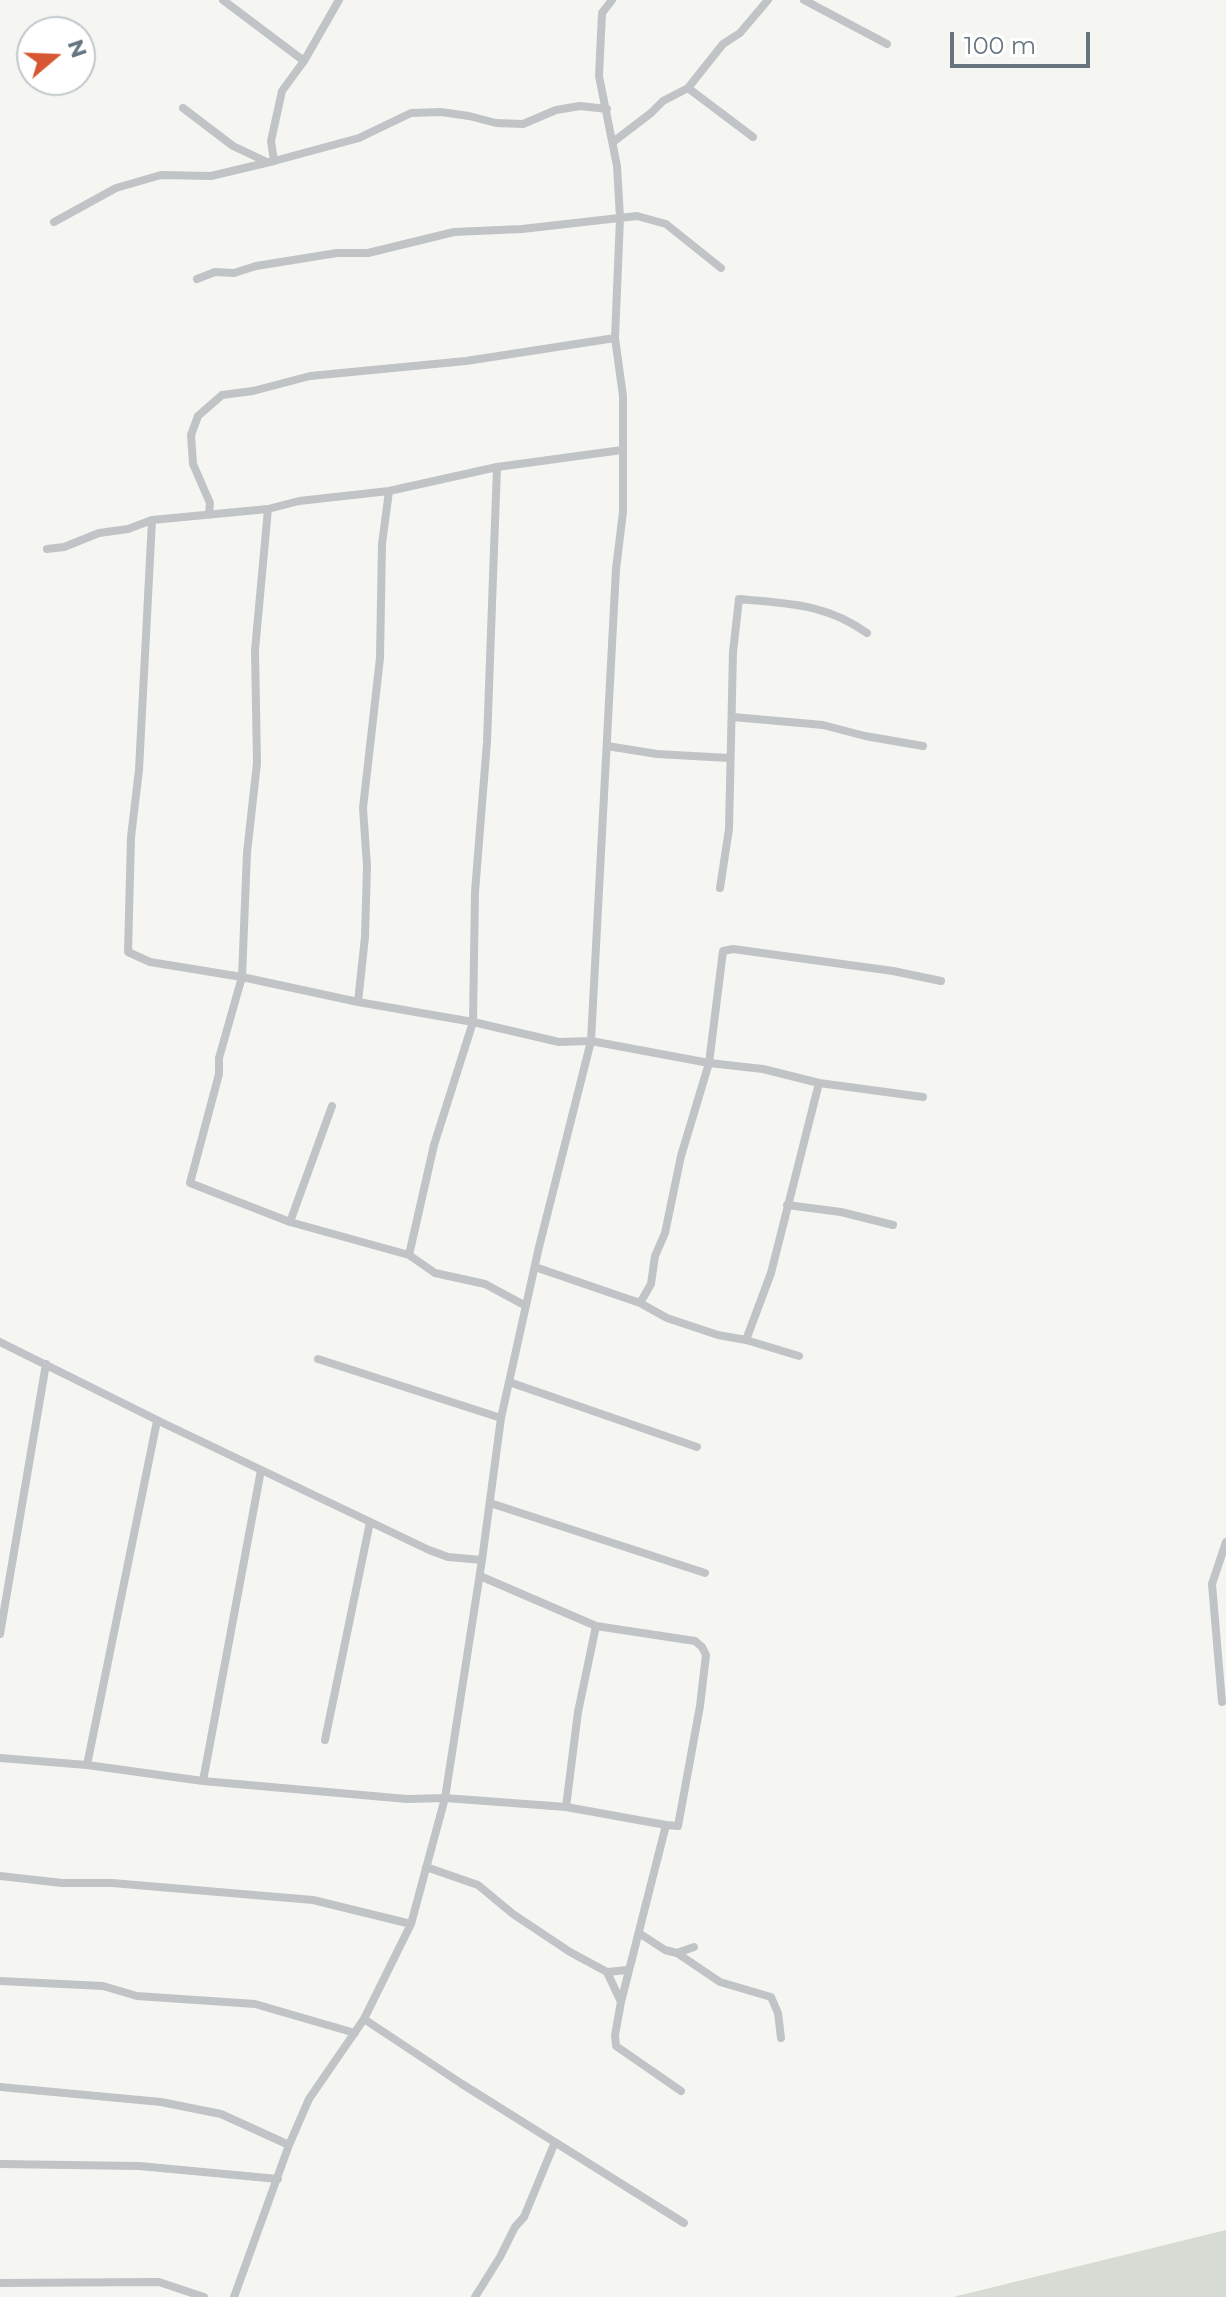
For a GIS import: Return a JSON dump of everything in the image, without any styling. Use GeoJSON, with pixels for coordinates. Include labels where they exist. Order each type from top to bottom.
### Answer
{"type":"FeatureCollection","features":[{"type":"Feature","properties":{"kind":"street"},"geometry":{"type":"LineString","coordinates":[[223,0],[304,61]]}},
{"type":"Feature","properties":{"kind":"street"},"geometry":{"type":"LineString","coordinates":[[271,161],[271,141],[282,91],[304,61],[339,0]]}},
{"type":"Feature","properties":{"kind":"street"},"geometry":{"type":"LineString","coordinates":[[234,2297],[289,2145],[309,2099],[364,2019],[411,1924],[445,1798],[501,1418],[591,1041],[616,569],[623,512],[623,396],[615,338],[620,218],[613,142],[599,76],[602,13],[612,0]]}},
{"type":"Feature","properties":{"kind":"street"},"geometry":{"type":"LineString","coordinates":[[613,142],[663,101],[688,88],[723,44],[740,33],[768,0]]}},
{"type":"Feature","properties":{"kind":"street"},"geometry":{"type":"LineString","coordinates":[[804,0],[887,44]]}},
{"type":"Feature","properties":{"kind":"street"},"geometry":{"type":"LineString","coordinates":[[688,88],[753,137]]}},
{"type":"Feature","properties":{"kind":"street"},"geometry":{"type":"LineString","coordinates":[[54,222],[116,188],[161,175],[211,176],[271,161],[359,138],[411,113],[441,112],[496,123],[523,124],[556,110],[580,106],[607,109]]}},
{"type":"Feature","properties":{"kind":"street"},"geometry":{"type":"LineString","coordinates":[[183,108],[233,146],[271,161]]}},
{"type":"Feature","properties":{"kind":"street"},"geometry":{"type":"LineString","coordinates":[[197,279],[215,272],[234,273],[256,266],[337,253],[368,253],[454,232],[522,229],[620,218],[652,218],[666,224],[721,268]]}},
{"type":"Feature","properties":{"kind":"street"},"geometry":{"type":"LineString","coordinates":[[209,514],[210,503],[193,464],[191,435],[198,416],[222,395],[253,391],[310,376],[466,361],[615,338]]}},
{"type":"Feature","properties":{"kind":"street"},"geometry":{"type":"LineString","coordinates":[[47,549],[64,547],[99,533],[128,529],[152,520],[268,509],[299,501],[389,491],[497,467],[622,450]]}},
{"type":"Feature","properties":{"kind":"street"},"geometry":{"type":"LineString","coordinates":[[409,1255],[434,1145],[473,1022],[475,892],[487,742],[497,467]]}},
{"type":"Feature","properties":{"kind":"street"},"geometry":{"type":"LineString","coordinates":[[358,1002],[365,937],[367,866],[363,808],[380,658],[382,544],[389,491]]}},
{"type":"Feature","properties":{"kind":"street"},"geometry":{"type":"LineString","coordinates":[[268,509],[255,650],[257,763],[247,853],[242,977],[219,1058],[219,1074],[190,1183],[290,1222],[409,1255],[435,1273],[485,1284],[526,1306]]}},
{"type":"Feature","properties":{"kind":"street"},"geometry":{"type":"LineString","coordinates":[[152,520],[139,770],[131,837],[128,952],[150,962],[473,1022],[559,1042],[591,1041],[709,1063],[763,1069],[819,1083],[923,1097]]}},
{"type":"Feature","properties":{"kind":"street"},"geometry":{"type":"LineString","coordinates":[[720,888],[729,829],[733,652],[739,599],[802,605],[844,617],[867,633]]}},
{"type":"Feature","properties":{"kind":"street"},"geometry":{"type":"LineString","coordinates":[[733,717],[823,725],[923,746]]}},
{"type":"Feature","properties":{"kind":"street"},"geometry":{"type":"LineString","coordinates":[[607,746],[657,754],[729,758]]}},
{"type":"Feature","properties":{"kind":"street"},"geometry":{"type":"LineString","coordinates":[[640,1303],[651,1284],[655,1256],[665,1233],[681,1156],[709,1063],[723,951],[733,949],[893,971],[941,981]]}},
{"type":"Feature","properties":{"kind":"street"},"geometry":{"type":"LineString","coordinates":[[746,1340],[771,1273],[819,1083]]}},
{"type":"Feature","properties":{"kind":"street"},"geometry":{"type":"LineString","coordinates":[[290,1222],[332,1106]]}},
{"type":"Feature","properties":{"kind":"street"},"geometry":{"type":"LineString","coordinates":[[787,1205],[841,1212],[893,1225]]}},
{"type":"Feature","properties":{"kind":"street"},"geometry":{"type":"LineString","coordinates":[[535,1267],[640,1303],[667,1318],[799,1356]]}},
{"type":"Feature","properties":{"kind":"street"},"geometry":{"type":"LineString","coordinates":[[0,1342],[157,1421],[429,1550],[448,1557],[482,1560]]}},
{"type":"Feature","properties":{"kind":"street"},"geometry":{"type":"LineString","coordinates":[[318,1359],[501,1418]]}},
{"type":"Feature","properties":{"kind":"street"},"geometry":{"type":"LineString","coordinates":[[0,1634],[46,1364]]}},
{"type":"Feature","properties":{"kind":"street"},"geometry":{"type":"LineString","coordinates":[[509,1382],[697,1447]]}},
{"type":"Feature","properties":{"kind":"street"},"geometry":{"type":"LineString","coordinates":[[87,1765],[157,1421]]}},
{"type":"Feature","properties":{"kind":"street"},"geometry":{"type":"LineString","coordinates":[[203,1781],[261,1470]]}},
{"type":"Feature","properties":{"kind":"street"},"geometry":{"type":"LineString","coordinates":[[490,1503],[705,1573]]}},
{"type":"Feature","properties":{"kind":"street"},"geometry":{"type":"LineString","coordinates":[[325,1740],[370,1522]]}},
{"type":"Feature","properties":{"kind":"street"},"geometry":{"type":"LineString","coordinates":[[1222,1702],[1212,1584],[1226,1542]]}},
{"type":"Feature","properties":{"kind":"street"},"geometry":{"type":"LineString","coordinates":[[0,1758],[87,1765],[203,1781],[407,1799],[445,1798],[566,1807],[678,1826],[700,1706],[706,1655],[702,1647],[695,1641],[596,1626],[480,1576]]}},
{"type":"Feature","properties":{"kind":"street"},"geometry":{"type":"LineString","coordinates":[[566,1807],[578,1712],[596,1626]]}},
{"type":"Feature","properties":{"kind":"street"},"geometry":{"type":"LineString","coordinates":[[666,1825],[628,1970],[615,2035],[616,2046],[681,2091]]}},
{"type":"Feature","properties":{"kind":"street"},"geometry":{"type":"LineString","coordinates":[[426,1867],[478,1885],[513,1914],[570,1952],[607,1972],[628,1970]]}},
{"type":"Feature","properties":{"kind":"street"},"geometry":{"type":"LineString","coordinates":[[0,1876],[313,1900],[411,1924]]}},
{"type":"Feature","properties":{"kind":"street"},"geometry":{"type":"LineString","coordinates":[[639,1933],[665,1950],[677,1953],[720,1982],[771,1997],[778,2013],[781,2038]]}},
{"type":"Feature","properties":{"kind":"street"},"geometry":{"type":"LineString","coordinates":[[677,1953],[694,1947]]}},
{"type":"Feature","properties":{"kind":"street"},"geometry":{"type":"LineString","coordinates":[[607,1972],[621,2002]]}},
{"type":"Feature","properties":{"kind":"street"},"geometry":{"type":"LineString","coordinates":[[0,1981],[103,1986],[137,1996],[255,2004],[355,2033]]}},
{"type":"Feature","properties":{"kind":"street"},"geometry":{"type":"LineString","coordinates":[[364,2019],[684,2223]]}},
{"type":"Feature","properties":{"kind":"street"},"geometry":{"type":"LineString","coordinates":[[0,2087],[161,2102],[221,2114],[289,2145]]}},
{"type":"Feature","properties":{"kind":"street"},"geometry":{"type":"LineString","coordinates":[[475,2297],[507,2240],[524,2217],[555,2142]]}},
{"type":"Feature","properties":{"kind":"street"},"geometry":{"type":"LineString","coordinates":[[0,2164],[139,2166],[278,2179]]}},
{"type":"Feature","properties":{"kind":"street"},"geometry":{"type":"LineString","coordinates":[[0,2283],[159,2282],[204,2297]]}},
{"type":"Feature","properties":{"kind":"shaded area"},"geometry":{"type":"Polygon","coordinates":[[[1226,2230],[1226,2297],[953,2297],[1226,2230]]]}}]}
